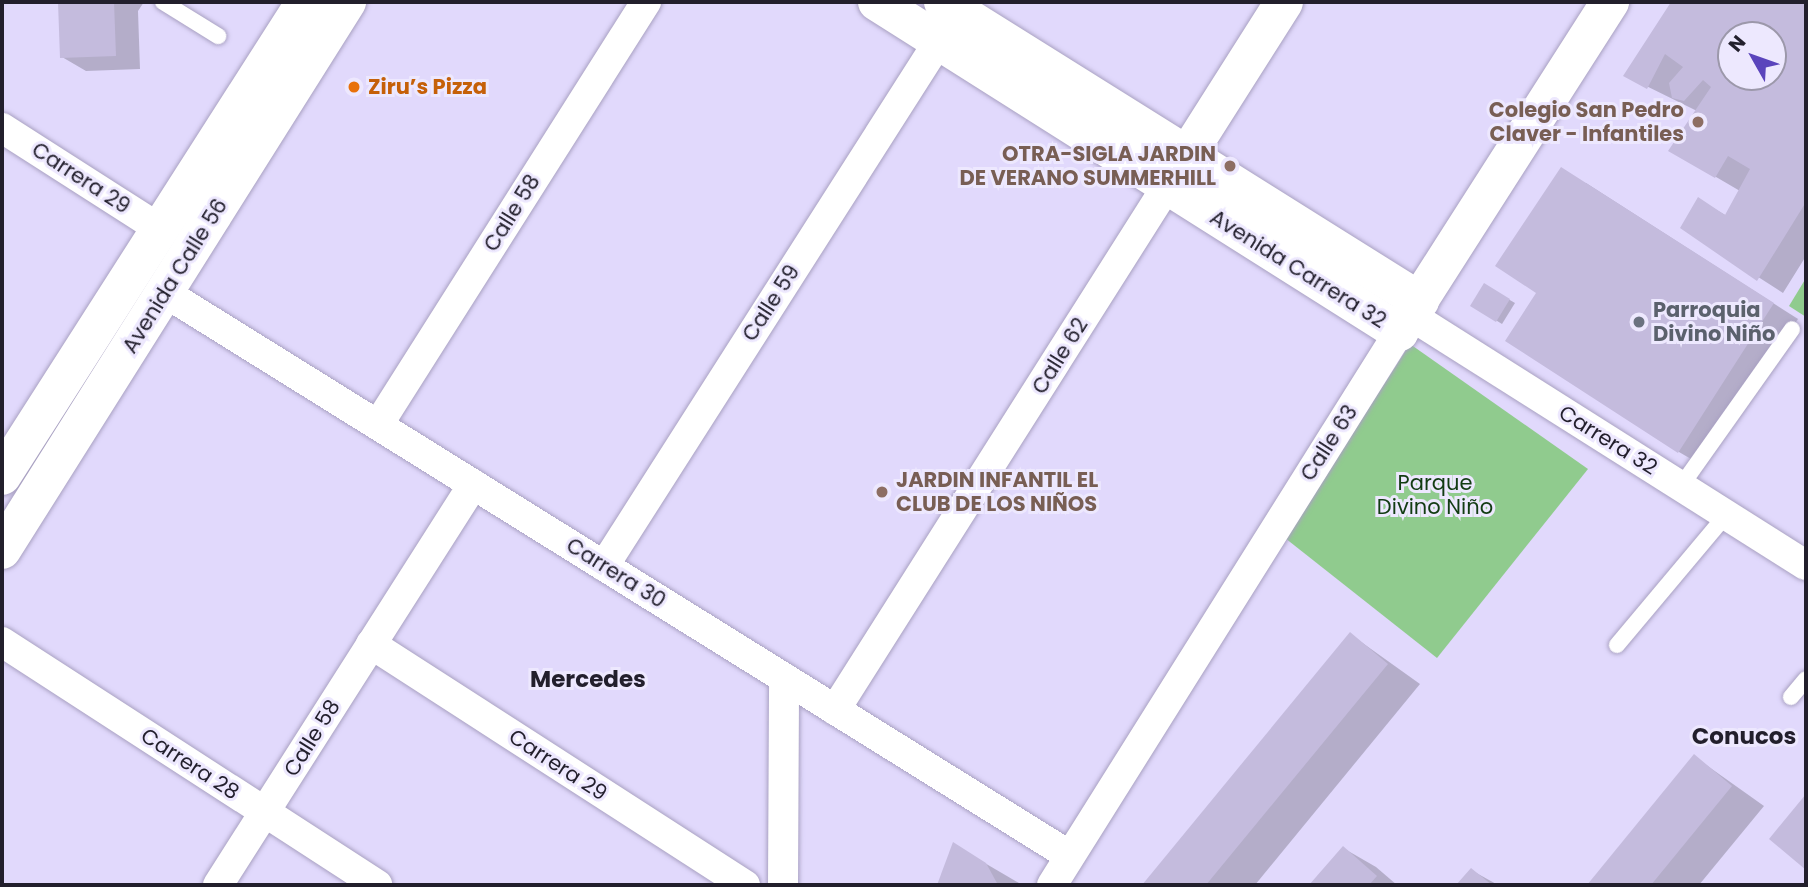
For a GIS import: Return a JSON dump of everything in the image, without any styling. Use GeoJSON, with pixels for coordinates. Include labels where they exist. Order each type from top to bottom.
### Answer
{"type":"FeatureCollection","features":[{"type":"Feature","properties":{"kind":"main road","name":"Avenida Calle 56"},"geometry":{"type":"LineString","coordinates":[[2,476],[305,2]]}},
{"type":"Feature","properties":{"kind":"main road","name":"Avenida Calle 56"},"geometry":{"type":"LineString","coordinates":[[2,550],[347,2]]}},
{"type":"Feature","properties":{"kind":"main road","name":"Avenida Carrera 32"},"geometry":{"type":"LineString","coordinates":[[877,2],[951,14],[1177,171],[1410,316]]}},
{"type":"Feature","properties":{"kind":"main road","name":"Calle 62"},"geometry":{"type":"LineString","coordinates":[[1177,171],[1284,2]]}},
{"type":"Feature","properties":{"kind":"main road","name":"Calle 63"},"geometry":{"type":"LineString","coordinates":[[1410,316],[1610,2]]}},
{"type":"Feature","properties":{"kind":"street","name":"Calle 58"},"geometry":{"type":"LineString","coordinates":[[377,425],[646,2]]}},
{"type":"Feature","properties":{"kind":"street","name":"Calle 59"},"geometry":{"type":"LineString","coordinates":[[604,566],[951,14]]}},
{"type":"Feature","properties":{"kind":"street","name":"Carrera 29"},"geometry":{"type":"LineString","coordinates":[[2,128],[159,229]]}},
{"type":"Feature","properties":{"kind":"street","name":"Calle 62"},"geometry":{"type":"LineString","coordinates":[[835,710],[1177,171]]}},
{"type":"Feature","properties":{"kind":"street","name":"Carrera 30"},"geometry":{"type":"LineString","coordinates":[[164,292],[1067,854]]}},
{"type":"Feature","properties":{"kind":"street","name":"Carrera 32"},"geometry":{"type":"LineString","coordinates":[[1410,316],[1806,565]]}},
{"type":"Feature","properties":{"kind":"street","name":"Calle 63"},"geometry":{"type":"LineString","coordinates":[[1052,885],[1067,854],[1410,316]]}},
{"type":"Feature","properties":{"kind":"street","name":"Calle 58"},"geometry":{"type":"LineString","coordinates":[[218,885],[473,484]]}},
{"type":"Feature","properties":{"kind":"street","name":"Carrera 28"},"geometry":{"type":"LineString","coordinates":[[2,642],[377,885]]}},
{"type":"Feature","properties":{"kind":"street","name":"Carrera 29"},"geometry":{"type":"LineString","coordinates":[[371,644],[746,885]]}},
{"type":"Feature","properties":{"kind":"street"},"geometry":{"type":"LineString","coordinates":[[783,885],[785,678]]}},
{"type":"Feature","properties":{"kind":"lane"},"geometry":{"type":"LineString","coordinates":[[163,2],[218,36]]}},
{"type":"Feature","properties":{"kind":"lane"},"geometry":{"type":"LineString","coordinates":[[1681,486],[1792,329]]}},
{"type":"Feature","properties":{"kind":"lane"},"geometry":{"type":"LineString","coordinates":[[1617,645],[1727,514]]}},
{"type":"Feature","properties":{"kind":"lane"},"geometry":{"type":"LineString","coordinates":[[1791,697],[1806,679]]}},
{"type":"Feature","properties":{"kind":"green space"},"geometry":{"type":"Polygon","coordinates":[[[1806,278],[1806,317],[1789,306],[1806,278]]]}},
{"type":"Feature","properties":{"kind":"green space","name":"Parque Divino Niño"},"geometry":{"type":"Polygon","coordinates":[[[1410,344],[1588,469],[1437,658],[1285,538],[1410,344]]]}},
{"type":"Feature","properties":{"kind":"building"},"geometry":{"type":"Polygon","coordinates":[[[58,2],[114,2],[116,56],[60,58],[58,2]]]}},
{"type":"Feature","properties":{"kind":"building"},"geometry":{"type":"Polygon","coordinates":[[[1671,2],[1806,2],[1806,202],[1757,281],[1680,228],[1698,197],[1725,215],[1750,169],[1728,156],[1715,178],[1668,151],[1711,87],[1703,80],[1684,101],[1672,98],[1669,83],[1683,67],[1665,54],[1647,89],[1623,76],[1671,2]]]}},
{"type":"Feature","properties":{"kind":"building","name":"Parroquia Divino Niño"},"geometry":{"type":"Polygon","coordinates":[[[1561,167],[1774,303],[1678,453],[1505,341],[1536,293],[1495,266],[1561,167]]]}},
{"type":"Feature","properties":{"kind":"building"},"geometry":{"type":"Polygon","coordinates":[[[1484,283],[1510,299],[1496,322],[1470,306],[1484,283]]]}},
{"type":"Feature","properties":{"kind":"building"},"geometry":{"type":"Polygon","coordinates":[[[1350,632],[1388,664],[1206,885],[1142,885],[1350,632]]]}},
{"type":"Feature","properties":{"kind":"building"},"geometry":{"type":"Polygon","coordinates":[[[1694,754],[1732,786],[1651,885],[1587,885],[1694,754]]]}},
{"type":"Feature","properties":{"kind":"building"},"geometry":{"type":"Polygon","coordinates":[[[1806,794],[1806,870],[1769,839],[1806,794]]]}},
{"type":"Feature","properties":{"kind":"building"},"geometry":{"type":"Polygon","coordinates":[[[953,842],[986,863],[998,885],[937,885],[953,842]]]}},
{"type":"Feature","properties":{"kind":"building"},"geometry":{"type":"Polygon","coordinates":[[[1343,846],[1377,876],[1369,885],[1309,885],[1343,846]]]}},
{"type":"Feature","properties":{"kind":"building"},"geometry":{"type":"Polygon","coordinates":[[[1471,868],[1492,885],[1456,885],[1471,868]]]}},
{"type":"Feature","properties":{"kind":"place","name":"Ziru’s Pizza"},"geometry":{"type":"Point","coordinates":[354,87]}},
{"type":"Feature","properties":{"kind":"place","name":"Colegio San Pedro Claver - Infantiles"},"geometry":{"type":"Point","coordinates":[1698,122]}},
{"type":"Feature","properties":{"kind":"place","name":"OTRA-SIGLA JARDIN DE VERANO SUMMERHILL"},"geometry":{"type":"Point","coordinates":[1230,166]}},
{"type":"Feature","properties":{"kind":"place","name":"Parroquia Divino Niño"},"geometry":{"type":"Point","coordinates":[1639,322]}},
{"type":"Feature","properties":{"kind":"place","name":"JARDIN INFANTIL EL CLUB DE LOS NIÑOS"},"geometry":{"type":"Point","coordinates":[882,492]}},
{"type":"Feature","properties":{"kind":"district","name":"Mercedes"},"geometry":{"type":"Point","coordinates":[588,679]}},
{"type":"Feature","properties":{"kind":"district","name":"Conucos"},"geometry":{"type":"Point","coordinates":[1744,736]}}]}
